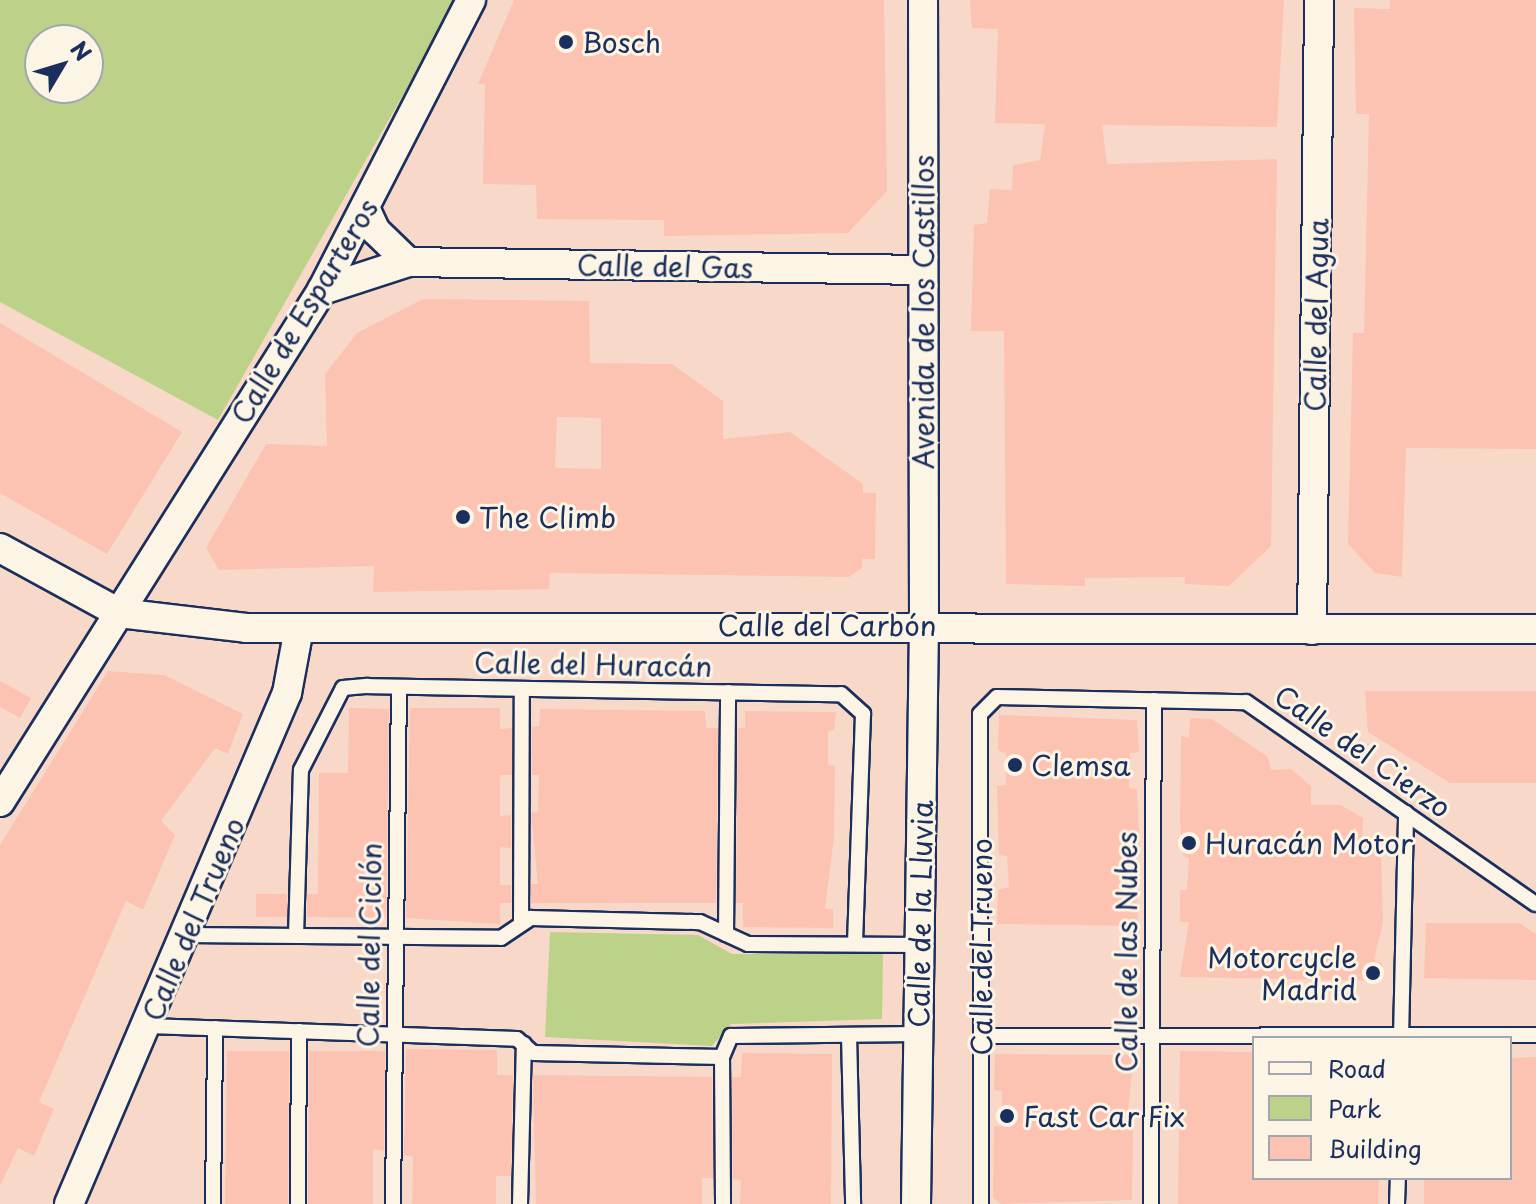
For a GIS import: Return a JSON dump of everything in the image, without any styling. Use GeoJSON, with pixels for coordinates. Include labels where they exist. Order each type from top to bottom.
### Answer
{"type":"FeatureCollection","features":[{"type":"Feature","properties":{"kind":"street","name":"Calle de Esparteros"},"geometry":{"type":"LineString","coordinates":[[0,802],[322,290],[366,210],[471,0]]}},
{"type":"Feature","properties":{"kind":"street","name":"Avenida de los Castillos"},"geometry":{"type":"LineString","coordinates":[[923,0],[924,624]]}},
{"type":"Feature","properties":{"kind":"street","name":"Calle del Agua"},"geometry":{"type":"LineString","coordinates":[[1312,630],[1319,0]]}},
{"type":"Feature","properties":{"kind":"street"},"geometry":{"type":"LineString","coordinates":[[366,210],[376,231],[408,262]]}},
{"type":"Feature","properties":{"kind":"street","name":"Calle del Gas"},"geometry":{"type":"LineString","coordinates":[[322,290],[408,262],[923,270]]}},
{"type":"Feature","properties":{"kind":"street"},"geometry":{"type":"LineString","coordinates":[[0,548],[119,613]]}},
{"type":"Feature","properties":{"kind":"street","name":"Calle del Carbón"},"geometry":{"type":"LineString","coordinates":[[119,613],[207,625],[299,628],[924,624],[1312,630],[1536,629]]}},
{"type":"Feature","properties":{"kind":"street","name":"Calle de la Lluvia"},"geometry":{"type":"LineString","coordinates":[[916,1204],[924,624]]}},
{"type":"Feature","properties":{"kind":"street","name":"Calle del Trueno"},"geometry":{"type":"LineString","coordinates":[[69,1204],[148,1026],[287,693],[299,628]]}},
{"type":"Feature","properties":{"kind":"lane","name":"Calle del Huracán"},"geometry":{"type":"LineString","coordinates":[[296,936],[301,770],[343,688],[399,687],[841,694],[863,714],[855,944]]}},
{"type":"Feature","properties":{"kind":"lane","name":"Calle del Ciclón"},"geometry":{"type":"LineString","coordinates":[[393,1204],[393,937],[399,687]]}},
{"type":"Feature","properties":{"kind":"lane"},"geometry":{"type":"LineString","coordinates":[[521,924],[522,689]]}},
{"type":"Feature","properties":{"kind":"lane"},"geometry":{"type":"LineString","coordinates":[[726,934],[728,692]]}},
{"type":"Feature","properties":{"kind":"lane","name":"Calle del Cierzo"},"geometry":{"type":"LineString","coordinates":[[997,697],[1246,702],[1536,904]]}},
{"type":"Feature","properties":{"kind":"lane","name":"Calle del Trueno"},"geometry":{"type":"LineString","coordinates":[[981,1204],[980,714],[997,697]]}},
{"type":"Feature","properties":{"kind":"lane","name":"Calle de las Nubes"},"geometry":{"type":"LineString","coordinates":[[1151,1204],[1154,700]]}},
{"type":"Feature","properties":{"kind":"lane"},"geometry":{"type":"LineString","coordinates":[[1401,1036],[1406,813]]}},
{"type":"Feature","properties":{"kind":"lane"},"geometry":{"type":"LineString","coordinates":[[186,935],[501,938],[531,918],[700,922],[748,944],[920,945]]}},
{"type":"Feature","properties":{"kind":"lane"},"geometry":{"type":"LineString","coordinates":[[148,1026],[517,1039],[533,1053],[722,1057]]}},
{"type":"Feature","properties":{"kind":"lane"},"geometry":{"type":"LineString","coordinates":[[213,1204],[215,1028]]}},
{"type":"Feature","properties":{"kind":"lane"},"geometry":{"type":"LineString","coordinates":[[298,1204],[299,1031]]}},
{"type":"Feature","properties":{"kind":"lane"},"geometry":{"type":"LineString","coordinates":[[723,1204],[722,1057],[731,1036],[918,1034]]}},
{"type":"Feature","properties":{"kind":"lane"},"geometry":{"type":"LineString","coordinates":[[849,1035],[853,1204]]}},
{"type":"Feature","properties":{"kind":"lane"},"geometry":{"type":"LineString","coordinates":[[1468,1036],[1536,1035]]}},
{"type":"Feature","properties":{"kind":"lane"},"geometry":{"type":"LineString","coordinates":[[981,1036],[1252,1036]]}},
{"type":"Feature","properties":{"kind":"lane"},"geometry":{"type":"LineString","coordinates":[[520,1204],[524,1044]]}},
{"type":"Feature","properties":{"kind":"lane"},"geometry":{"type":"LineString","coordinates":[[1397,1204],[1398,1180]]}},
{"type":"Feature","properties":{"kind":"shaded area"},"geometry":{"type":"Polygon","coordinates":[[[0,0],[1536,0],[1536,1204],[0,1204],[0,0]]]}},
{"type":"Feature","properties":{"kind":"green space"},"geometry":{"type":"Polygon","coordinates":[[[0,0],[457,0],[218,420],[0,302],[0,0]]]}},
{"type":"Feature","properties":{"kind":"green space"},"geometry":{"type":"Polygon","coordinates":[[[550,932],[698,935],[732,954],[883,954],[882,1019],[731,1024],[712,1046],[545,1037],[550,932]]]}},
{"type":"Feature","properties":{"kind":"building"},"geometry":{"type":"Polygon","coordinates":[[[514,0],[884,0],[887,191],[848,233],[664,236],[664,220],[537,219],[536,185],[483,184],[485,84],[478,84],[514,0]]]}},
{"type":"Feature","properties":{"kind":"building"},"geometry":{"type":"Polygon","coordinates":[[[970,0],[1284,0],[1277,127],[1102,125],[1107,164],[1277,159],[1271,546],[1229,586],[1185,584],[1185,577],[1085,578],[1085,586],[1006,584],[1004,331],[971,331],[974,225],[987,223],[990,189],[1012,190],[1013,165],[1040,160],[1045,124],[995,123],[998,29],[972,28],[970,0]]]}},
{"type":"Feature","properties":{"kind":"building"},"geometry":{"type":"Polygon","coordinates":[[[1390,0],[1536,0],[1536,449],[1406,448],[1402,577],[1375,573],[1348,544],[1353,333],[1364,333],[1369,114],[1356,114],[1354,8],[1390,9],[1390,0]]]}},
{"type":"Feature","properties":{"kind":"building"},"geometry":{"type":"Polygon","coordinates":[[[423,299],[589,301],[590,363],[672,364],[723,401],[723,439],[790,432],[863,484],[863,493],[876,493],[875,559],[862,559],[862,568],[849,577],[550,573],[549,589],[373,592],[374,566],[219,570],[206,548],[266,444],[327,446],[325,374],[357,333],[423,299]],[[557,417],[555,468],[601,469],[601,418],[557,417]]]}},
{"type":"Feature","properties":{"kind":"building"},"geometry":{"type":"Polygon","coordinates":[[[0,323],[182,432],[107,554],[0,493],[0,323]]]}},
{"type":"Feature","properties":{"kind":"building"},"geometry":{"type":"Polygon","coordinates":[[[108,671],[164,675],[243,714],[228,754],[215,748],[161,821],[175,835],[143,910],[126,901],[39,1102],[54,1109],[34,1156],[18,1148],[0,1186],[0,845],[108,671]]]}},
{"type":"Feature","properties":{"kind":"building"},"geometry":{"type":"Polygon","coordinates":[[[0,681],[31,698],[20,718],[0,707],[0,681]]]}},
{"type":"Feature","properties":{"kind":"building"},"geometry":{"type":"Polygon","coordinates":[[[1365,691],[1536,691],[1536,783],[1450,783],[1368,732],[1365,691]]]}},
{"type":"Feature","properties":{"kind":"building"},"geometry":{"type":"Polygon","coordinates":[[[349,708],[389,709],[386,918],[307,917],[307,894],[318,894],[319,773],[348,773],[349,708]]]}},
{"type":"Feature","properties":{"kind":"building"},"geometry":{"type":"Polygon","coordinates":[[[410,708],[500,708],[500,729],[512,728],[512,775],[500,775],[500,816],[511,815],[511,848],[500,847],[500,885],[511,885],[511,903],[500,903],[500,924],[406,918],[410,708]]]}},
{"type":"Feature","properties":{"kind":"building"},"geometry":{"type":"Polygon","coordinates":[[[540,709],[705,711],[706,728],[718,728],[716,903],[531,903],[531,884],[538,884],[531,813],[538,812],[539,775],[532,775],[532,727],[539,726],[540,709]]]}},
{"type":"Feature","properties":{"kind":"building"},"geometry":{"type":"Polygon","coordinates":[[[745,711],[836,712],[834,730],[828,731],[828,765],[835,766],[834,837],[825,909],[833,909],[833,928],[743,927],[743,903],[736,903],[738,728],[745,728],[745,711]]]}},
{"type":"Feature","properties":{"kind":"building"},"geometry":{"type":"Polygon","coordinates":[[[999,715],[1137,720],[1139,752],[1130,753],[1129,788],[1137,789],[1140,856],[1128,857],[1128,894],[1137,894],[1138,926],[997,924],[998,890],[1009,887],[1007,856],[999,855],[997,786],[1006,785],[1006,754],[998,750],[999,715]]]}},
{"type":"Feature","properties":{"kind":"building"},"geometry":{"type":"Polygon","coordinates":[[[1190,718],[1212,719],[1268,757],[1271,770],[1291,769],[1311,786],[1311,805],[1341,805],[1363,818],[1362,841],[1379,840],[1383,923],[1374,960],[1382,963],[1381,981],[1180,977],[1189,922],[1180,922],[1180,890],[1187,890],[1189,859],[1183,855],[1180,821],[1181,736],[1189,738],[1190,718]]]}},
{"type":"Feature","properties":{"kind":"building"},"geometry":{"type":"Polygon","coordinates":[[[256,894],[287,894],[287,917],[256,917],[256,894]]]}},
{"type":"Feature","properties":{"kind":"building"},"geometry":{"type":"Polygon","coordinates":[[[1426,923],[1519,923],[1536,934],[1536,980],[1424,978],[1426,923]]]}},
{"type":"Feature","properties":{"kind":"building"},"geometry":{"type":"Polygon","coordinates":[[[406,1049],[497,1050],[497,1075],[513,1075],[511,1176],[496,1176],[496,1204],[412,1204],[413,1156],[404,1155],[406,1049]]]}},
{"type":"Feature","properties":{"kind":"building"},"geometry":{"type":"Polygon","coordinates":[[[227,1051],[289,1051],[288,1204],[225,1204],[227,1051]]]}},
{"type":"Feature","properties":{"kind":"building"},"geometry":{"type":"Polygon","coordinates":[[[309,1051],[385,1051],[384,1151],[373,1149],[373,1204],[308,1204],[309,1051]]]}},
{"type":"Feature","properties":{"kind":"building"},"geometry":{"type":"Polygon","coordinates":[[[1180,1051],[1252,1052],[1252,1180],[1379,1180],[1378,1204],[1178,1204],[1180,1051]]]}},
{"type":"Feature","properties":{"kind":"building"},"geometry":{"type":"Polygon","coordinates":[[[742,1053],[832,1054],[831,1204],[740,1204],[741,1180],[733,1179],[732,1077],[741,1077],[742,1053]]]}},
{"type":"Feature","properties":{"kind":"building"},"geometry":{"type":"Polygon","coordinates":[[[995,1054],[1134,1055],[1126,1128],[1133,1128],[1132,1200],[1001,1204],[993,1198],[994,1126],[1001,1126],[1002,1091],[994,1090],[995,1054]]]}},
{"type":"Feature","properties":{"kind":"building"},"geometry":{"type":"Polygon","coordinates":[[[1536,1057],[1536,1204],[1424,1204],[1424,1180],[1512,1180],[1512,1058],[1536,1057]]]}},
{"type":"Feature","properties":{"kind":"building"},"geometry":{"type":"Polygon","coordinates":[[[533,1075],[712,1077],[713,1178],[702,1178],[702,1204],[536,1204],[533,1075]]]}},
{"type":"Feature","properties":{"kind":"place","name":"Bosch"},"geometry":{"type":"Point","coordinates":[566,42]}},
{"type":"Feature","properties":{"kind":"place","name":"The Climb"},"geometry":{"type":"Point","coordinates":[463,517]}},
{"type":"Feature","properties":{"kind":"place","name":"Clemsa"},"geometry":{"type":"Point","coordinates":[1015,765]}},
{"type":"Feature","properties":{"kind":"place","name":"Huracán Motor"},"geometry":{"type":"Point","coordinates":[1189,843]}},
{"type":"Feature","properties":{"kind":"place","name":"Motorcycle Madrid"},"geometry":{"type":"Point","coordinates":[1373,973]}},
{"type":"Feature","properties":{"kind":"place","name":"Fast Car Fix"},"geometry":{"type":"Point","coordinates":[1007,1116]}}]}
